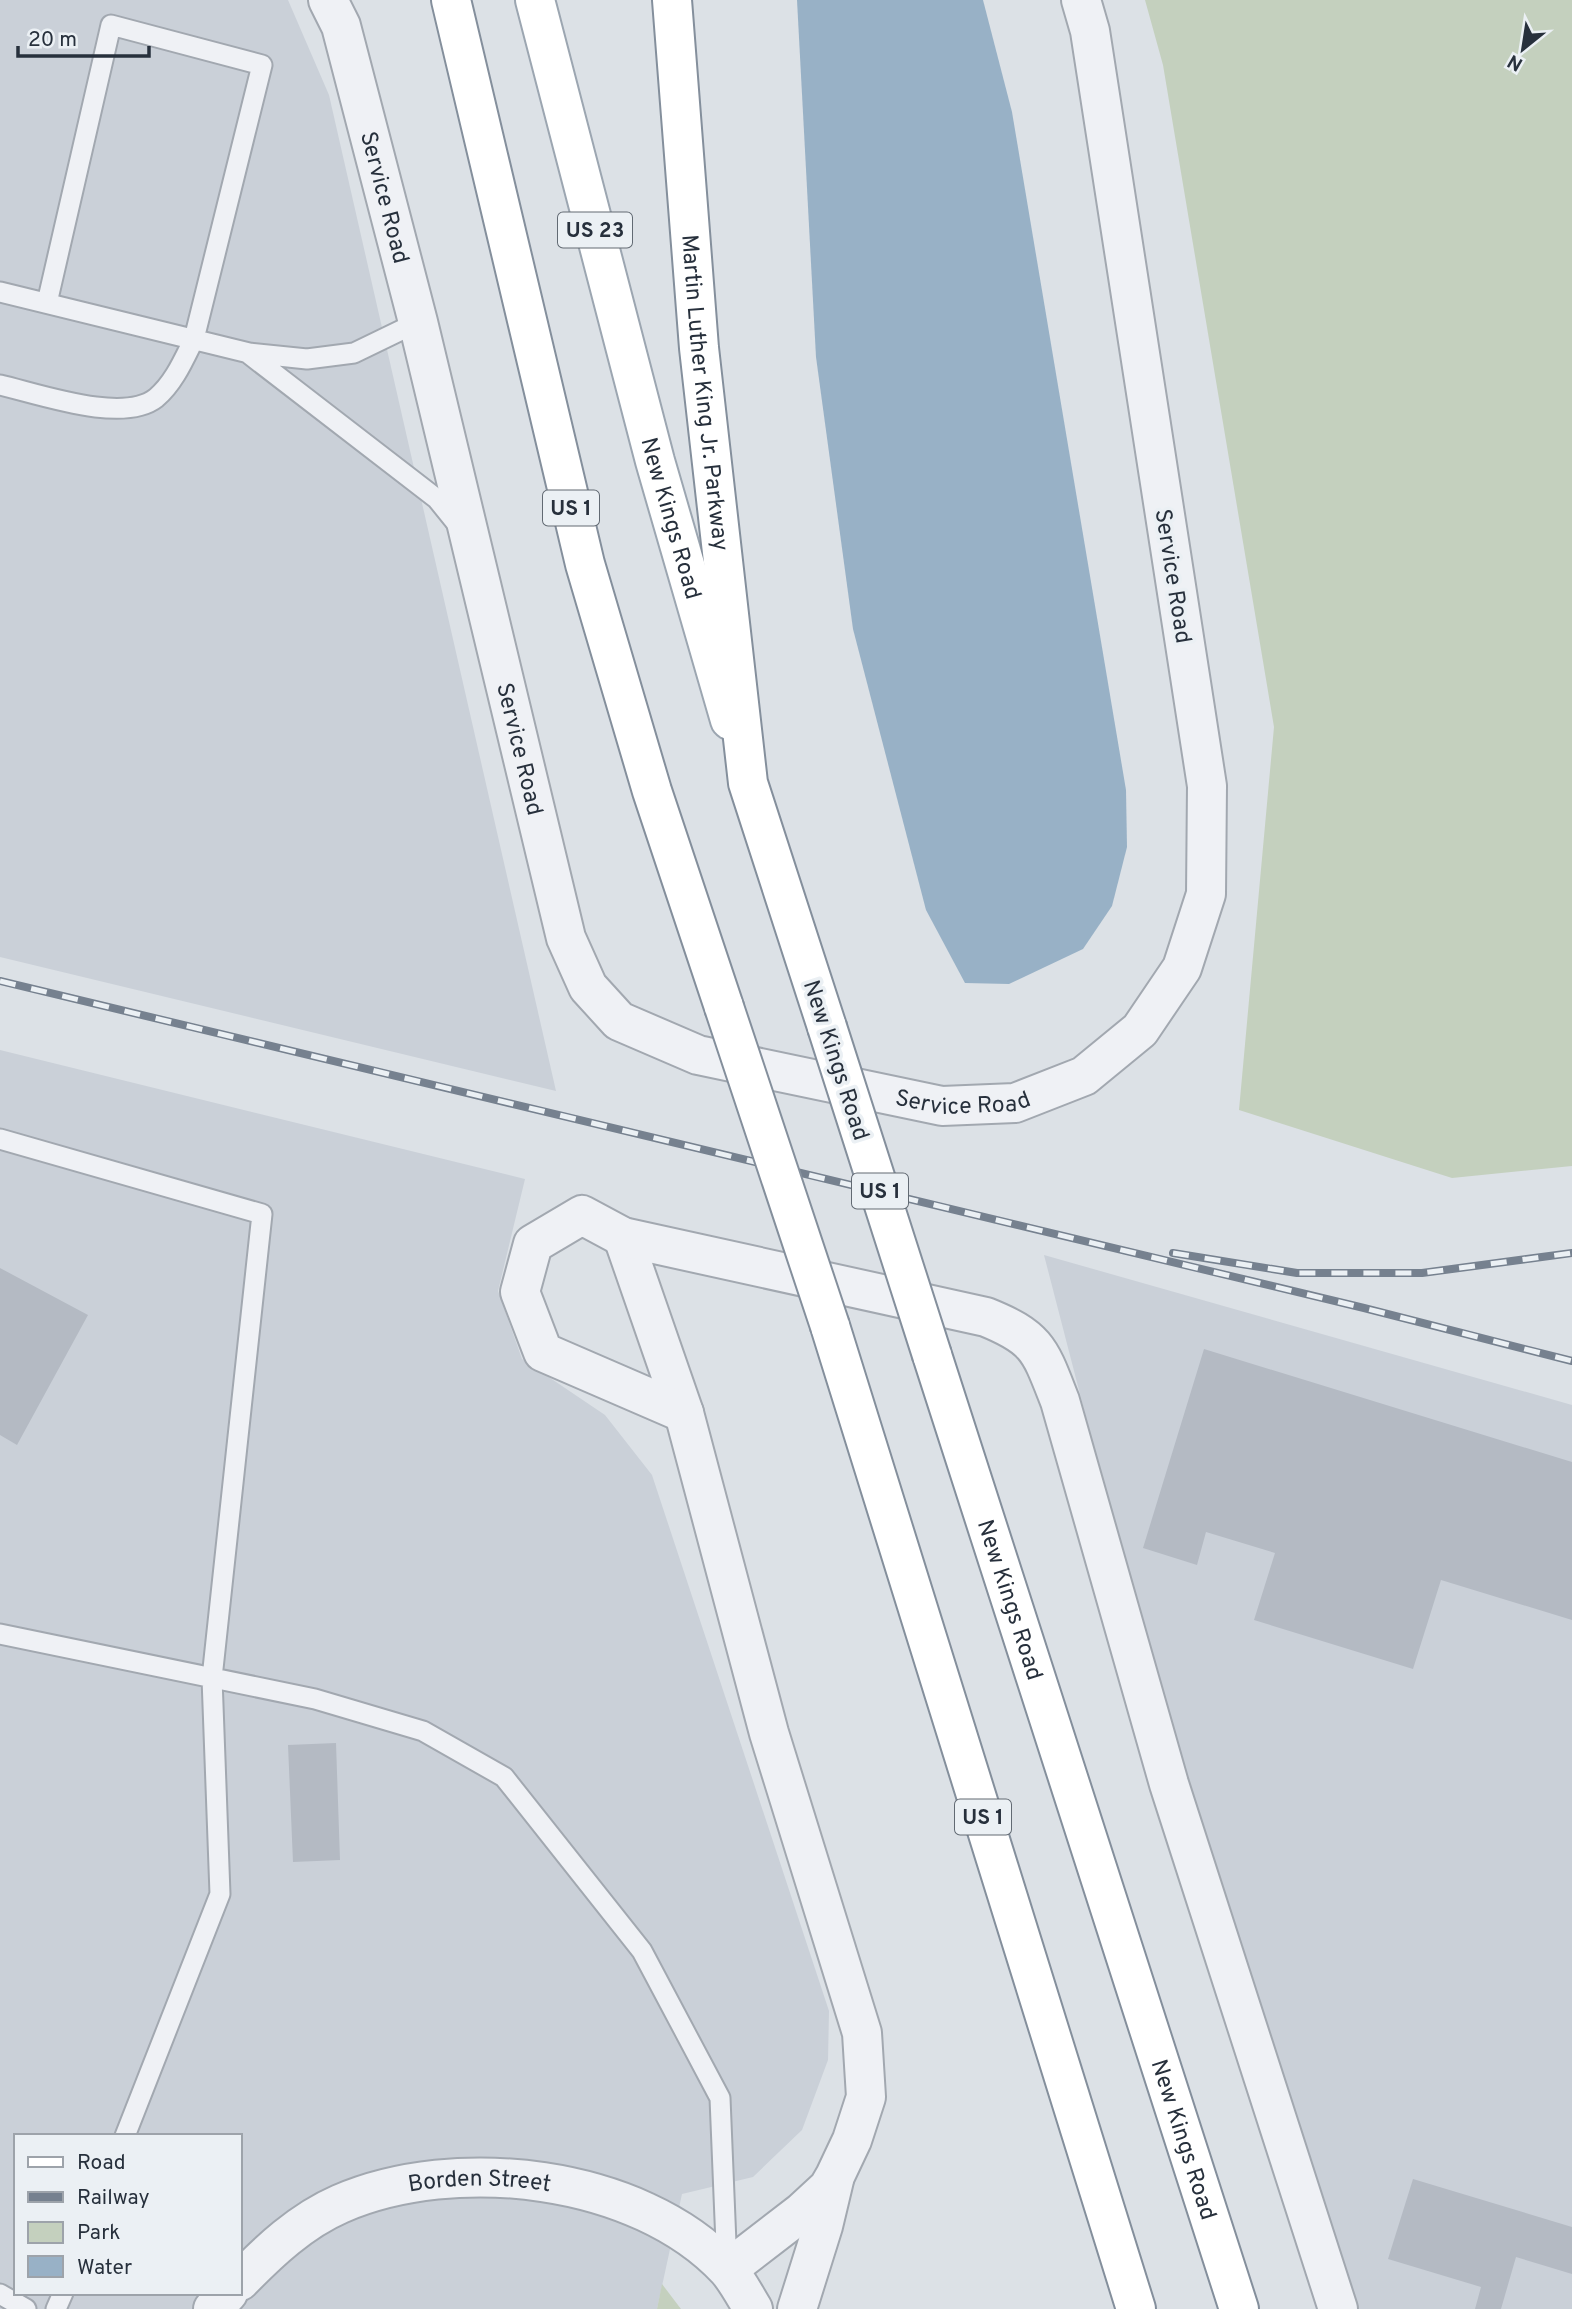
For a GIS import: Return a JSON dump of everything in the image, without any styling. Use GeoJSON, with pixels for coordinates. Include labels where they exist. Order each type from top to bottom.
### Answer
{"type":"FeatureCollection","features":[{"type":"Feature","properties":{"kind":"main road","name":"US 1"},"geometry":{"type":"LineString","coordinates":[[451,0],[585,564],[652,791],[830,1326],[1136,2309]]}},
{"type":"Feature","properties":{"kind":"main road","name":"New Kings Road"},"geometry":{"type":"LineString","coordinates":[[535,0],[655,461],[748,783],[1239,2309]]}},
{"type":"Feature","properties":{"kind":"main road","name":"Martin Luther King Jr. Parkway"},"geometry":{"type":"LineString","coordinates":[[672,0],[699,348],[748,783]]}},
{"type":"Feature","properties":{"kind":"street","name":"Service Road"},"geometry":{"type":"LineString","coordinates":[[328,0],[341,26],[418,322],[566,938],[588,987],[619,1021],[698,1055],[942,1106],[1015,1103],[1084,1076],[1140,1030],[1182,968],[1206,894],[1207,786],[1092,45],[1081,0]]}},
{"type":"Feature","properties":{"kind":"street"},"geometry":{"type":"LineString","coordinates":[[684,1413],[543,1352],[520,1292],[533,1244],[582,1214],[623,1237],[986,1317],[1020,1331],[1042,1356],[1060,1401],[1169,1784],[1338,2309]]}},
{"type":"Feature","properties":{"kind":"street"},"geometry":{"type":"LineString","coordinates":[[623,1237],[684,1413],[769,1733],[862,2033],[866,2097],[852,2140],[835,2176],[828,2188],[802,2212],[727,2269]]}},
{"type":"Feature","properties":{"kind":"street"},"geometry":{"type":"LineString","coordinates":[[797,2309],[823,2226],[835,2176]]}},
{"type":"Feature","properties":{"kind":"street","name":"Borden Street"},"geometry":{"type":"LineString","coordinates":[[242,2279],[278,2243],[337,2205],[386,2187],[449,2179],[504,2179],[574,2188],[626,2201],[675,2226],[727,2269],[753,2309]]}},
{"type":"Feature","properties":{"kind":"street"},"geometry":{"type":"LineString","coordinates":[[213,2309],[226,2295]]}},
{"type":"Feature","properties":{"kind":"lane"},"geometry":{"type":"LineString","coordinates":[[0,384],[113,411],[155,399],[174,378],[194,340],[262,65],[111,25],[47,303]]}},
{"type":"Feature","properties":{"kind":"lane"},"geometry":{"type":"LineString","coordinates":[[0,292],[248,353],[307,359],[354,353],[418,322]]}},
{"type":"Feature","properties":{"kind":"lane"},"geometry":{"type":"LineString","coordinates":[[248,353],[437,499],[470,540]]}},
{"type":"Feature","properties":{"kind":"lane"},"geometry":{"type":"LineString","coordinates":[[0,1139],[262,1214],[212,1678],[220,1894],[126,2134]]}},
{"type":"Feature","properties":{"kind":"lane"},"geometry":{"type":"LineString","coordinates":[[0,1634],[315,1699],[423,1731],[503,1777],[642,1951],[720,2098],[727,2269]]}},
{"type":"Feature","properties":{"kind":"lane"},"geometry":{"type":"LineString","coordinates":[[0,2294],[26,2309]]}},
{"type":"Feature","properties":{"kind":"shaded area"},"geometry":{"type":"Polygon","coordinates":[[[0,0],[288,0],[329,95],[556,1091],[0,957],[0,0]]]}},
{"type":"Feature","properties":{"kind":"shaded area"},"geometry":{"type":"Polygon","coordinates":[[[0,1050],[525,1179],[498,1291],[522,1359],[605,1415],[652,1475],[829,2011],[828,2060],[802,2130],[753,2177],[682,2194],[657,2309],[0,2309],[0,1050]]]}},
{"type":"Feature","properties":{"kind":"shaded area"},"geometry":{"type":"Polygon","coordinates":[[[1044,1255],[1572,1405],[1572,2309],[1356,2309],[1175,1761],[1044,1255]]]}},
{"type":"Feature","properties":{"kind":"green space"},"geometry":{"type":"Polygon","coordinates":[[[1145,0],[1572,0],[1572,1166],[1452,1178],[1239,1110],[1274,727],[1163,65],[1145,0]]]}},
{"type":"Feature","properties":{"kind":"green space"},"geometry":{"type":"Polygon","coordinates":[[[662,2284],[681,2309],[657,2309],[662,2284]]]}},
{"type":"Feature","properties":{"kind":"water"},"geometry":{"type":"Polygon","coordinates":[[[797,0],[983,0],[1012,112],[1126,790],[1127,847],[1112,906],[1083,949],[1009,984],[965,983],[926,910],[853,629],[816,357],[797,0]]]}},
{"type":"Feature","properties":{"kind":"building"},"geometry":{"type":"Polygon","coordinates":[[[0,1268],[88,1315],[17,1445],[0,1435],[0,1268]]]}},
{"type":"Feature","properties":{"kind":"building"},"geometry":{"type":"Polygon","coordinates":[[[1204,1349],[1572,1462],[1572,1620],[1441,1580],[1413,1669],[1254,1620],[1275,1553],[1206,1532],[1197,1565],[1143,1548],[1204,1349]]]}},
{"type":"Feature","properties":{"kind":"building"},"geometry":{"type":"Polygon","coordinates":[[[336,1743],[340,1860],[293,1862],[288,1745],[336,1743]]]}},
{"type":"Feature","properties":{"kind":"building"},"geometry":{"type":"Polygon","coordinates":[[[1413,2179],[1572,2227],[1572,2274],[1516,2257],[1501,2309],[1475,2309],[1481,2287],[1388,2259],[1413,2179]]]}},
{"type":"Feature","properties":{"kind":"railway"},"geometry":{"type":"LineString","coordinates":[[0,981],[1364,1308],[1572,1361]]}},
{"type":"Feature","properties":{"kind":"railway"},"geometry":{"type":"LineString","coordinates":[[1173,1253],[1297,1273],[1422,1273],[1572,1253]]}}]}
